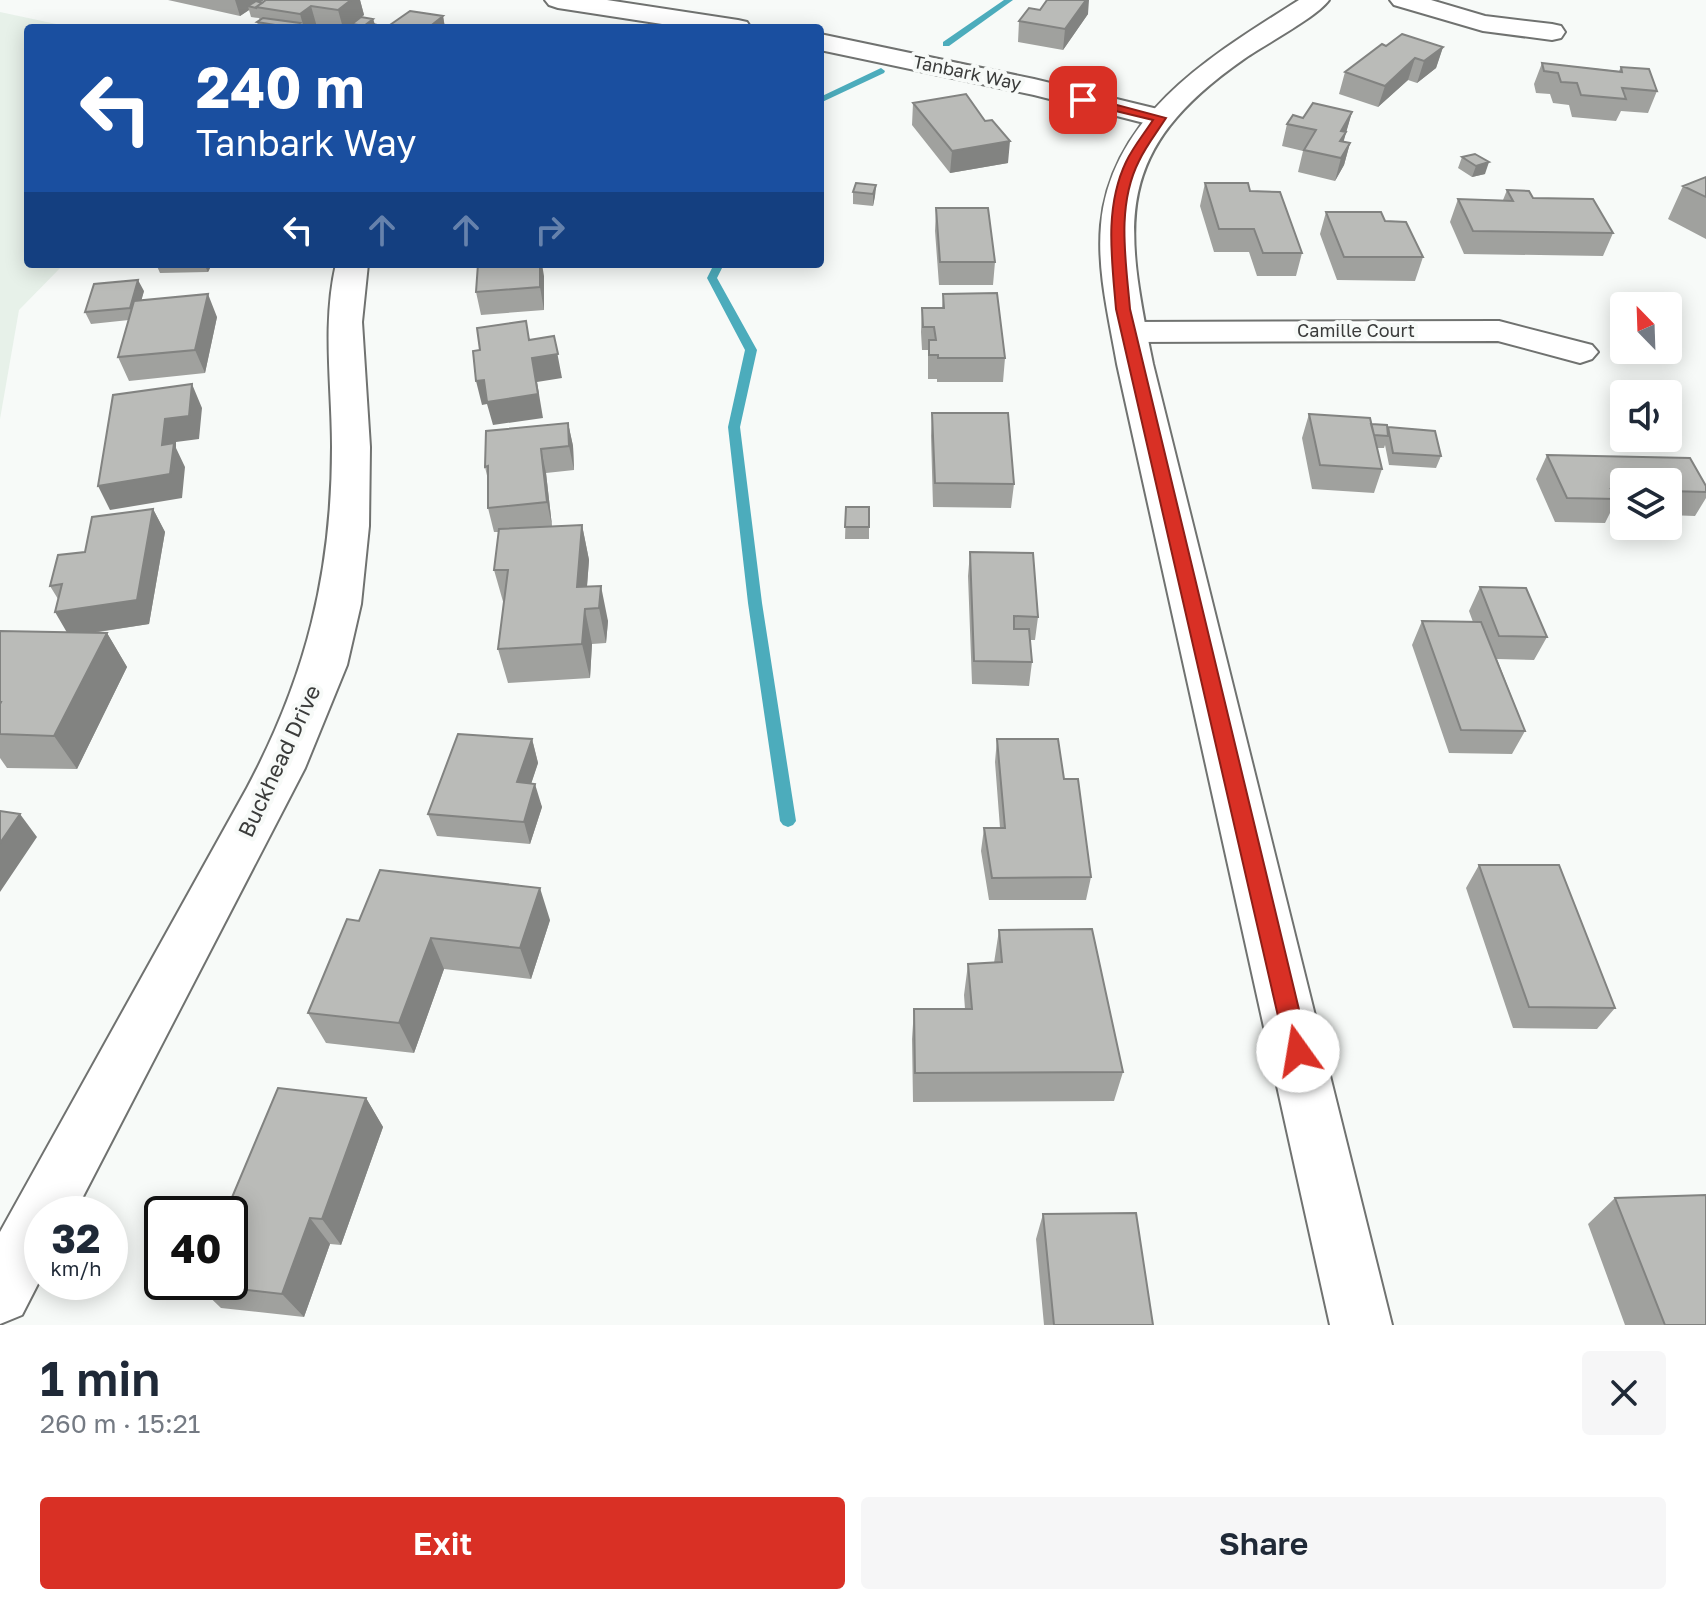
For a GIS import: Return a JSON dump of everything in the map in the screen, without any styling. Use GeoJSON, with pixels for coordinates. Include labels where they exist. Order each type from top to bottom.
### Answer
{"type":"FeatureCollection","features":[{"type":"Feature","properties":{"kind":"street"},"geometry":{"type":"LineString","coordinates":[[1316,0],[1204,75],[1160,118],[1132,163],[1119,207],[1118,239],[1123,309],[1361,1325]]}},
{"type":"Feature","properties":{"kind":"street"},"geometry":{"type":"LineString","coordinates":[[1403,0],[1483,23],[1552,32]]}},
{"type":"Feature","properties":{"kind":"street"},"geometry":{"type":"LineString","coordinates":[[561,12],[590,5],[712,24]]}},
{"type":"Feature","properties":{"kind":"street","name":"Tanbark Way"},"geometry":{"type":"LineString","coordinates":[[824,43],[1034,87],[1160,118]]}},
{"type":"Feature","properties":{"kind":"street","name":"Buckhead Drive"},"geometry":{"type":"LineString","coordinates":[[52,1196],[255,819],[307,711],[333,635],[346,575],[352,516],[350,418],[343,342],[351,268]]}},
{"type":"Feature","properties":{"kind":"street","name":"Camille Court"},"geometry":{"type":"LineString","coordinates":[[1129,332],[1499,331],[1580,352]]}},
{"type":"Feature","properties":{"kind":"street","name":"Buckhead Drive"},"geometry":{"type":"LineString","coordinates":[[0,1293],[24,1248]]}},
{"type":"Feature","properties":{"kind":"shaded area"},"geometry":{"type":"Polygon","coordinates":[[[0,12],[56,24],[24,24],[24,268],[60,268],[19,310],[0,419],[0,12]]]}},
{"type":"Feature","properties":{"kind":"building"},"geometry":{"type":"Polygon","coordinates":[[[266,0],[351,0],[338,10],[311,6],[300,14],[256,7],[266,0]]]}},
{"type":"Feature","properties":{"kind":"building"},"geometry":{"type":"Polygon","coordinates":[[[1047,0],[1086,0],[1065,29],[1019,21],[1029,8],[1040,10],[1047,0]]]}},
{"type":"Feature","properties":{"kind":"building"},"geometry":{"type":"Polygon","coordinates":[[[256,1],[262,3],[256,8],[248,6],[256,1]]]}},
{"type":"Feature","properties":{"kind":"building"},"geometry":{"type":"Polygon","coordinates":[[[410,11],[443,16],[433,24],[391,24],[410,11]]]}},
{"type":"Feature","properties":{"kind":"building"},"geometry":{"type":"Polygon","coordinates":[[[361,17],[373,19],[367,24],[352,24],[361,17]]]}},
{"type":"Feature","properties":{"kind":"building"},"geometry":{"type":"Polygon","coordinates":[[[263,18],[300,23],[269,24],[257,22],[263,18]]]}},
{"type":"Feature","properties":{"kind":"building"},"geometry":{"type":"Polygon","coordinates":[[[1402,34],[1443,47],[1424,61],[1415,58],[1385,86],[1345,72],[1382,44],[1386,46],[1402,34]]]}},
{"type":"Feature","properties":{"kind":"building"},"geometry":{"type":"Polygon","coordinates":[[[1542,63],[1622,72],[1621,67],[1649,69],[1657,91],[1622,88],[1626,99],[1581,95],[1577,83],[1561,82],[1558,73],[1544,71],[1542,63]]]}},
{"type":"Feature","properties":{"kind":"building"},"geometry":{"type":"Polygon","coordinates":[[[966,94],[985,121],[992,120],[1010,141],[952,151],[913,103],[966,94]]]}},
{"type":"Feature","properties":{"kind":"building"},"geometry":{"type":"Polygon","coordinates":[[[1313,103],[1352,112],[1341,131],[1346,132],[1340,141],[1350,143],[1341,158],[1304,150],[1316,130],[1287,124],[1293,115],[1303,118],[1313,103]]]}},
{"type":"Feature","properties":{"kind":"building"},"geometry":{"type":"Polygon","coordinates":[[[1475,154],[1489,162],[1476,166],[1462,157],[1475,154]]]}},
{"type":"Feature","properties":{"kind":"building"},"geometry":{"type":"Polygon","coordinates":[[[1706,177],[1706,197],[1683,186],[1706,177]]]}},
{"type":"Feature","properties":{"kind":"building"},"geometry":{"type":"Polygon","coordinates":[[[856,183],[876,185],[873,194],[853,192],[856,183]]]}},
{"type":"Feature","properties":{"kind":"building"},"geometry":{"type":"Polygon","coordinates":[[[1205,183],[1248,183],[1250,191],[1280,192],[1302,253],[1263,253],[1254,229],[1219,229],[1205,183]]]}},
{"type":"Feature","properties":{"kind":"building"},"geometry":{"type":"Polygon","coordinates":[[[1507,190],[1529,191],[1533,198],[1593,199],[1613,233],[1473,231],[1458,199],[1513,201],[1507,190]]]}},
{"type":"Feature","properties":{"kind":"building"},"geometry":{"type":"Polygon","coordinates":[[[936,208],[988,208],[995,262],[940,262],[936,208]]]}},
{"type":"Feature","properties":{"kind":"building"},"geometry":{"type":"Polygon","coordinates":[[[1326,212],[1381,212],[1385,221],[1406,222],[1423,257],[1344,257],[1326,212]]]}},
{"type":"Feature","properties":{"kind":"building"},"geometry":{"type":"Polygon","coordinates":[[[478,268],[540,268],[540,287],[476,292],[478,268]]]}},
{"type":"Feature","properties":{"kind":"building"},"geometry":{"type":"Polygon","coordinates":[[[138,280],[130,308],[85,312],[94,284],[138,280]]]}},
{"type":"Feature","properties":{"kind":"building"},"geometry":{"type":"Polygon","coordinates":[[[997,293],[1005,358],[938,358],[938,355],[929,355],[929,340],[936,340],[934,327],[923,327],[922,308],[944,308],[943,294],[997,293]]]}},
{"type":"Feature","properties":{"kind":"building"},"geometry":{"type":"Polygon","coordinates":[[[208,294],[195,350],[118,357],[134,301],[208,294]]]}},
{"type":"Feature","properties":{"kind":"building"},"geometry":{"type":"Polygon","coordinates":[[[526,321],[529,340],[554,336],[558,354],[532,358],[538,394],[487,402],[484,380],[476,381],[473,351],[480,350],[477,328],[526,321]]]}},
{"type":"Feature","properties":{"kind":"building"},"geometry":{"type":"Polygon","coordinates":[[[192,384],[189,416],[165,419],[162,445],[174,443],[170,474],[98,486],[113,395],[192,384]]]}},
{"type":"Feature","properties":{"kind":"building"},"geometry":{"type":"Polygon","coordinates":[[[932,413],[1008,413],[1014,484],[935,483],[932,413]]]}},
{"type":"Feature","properties":{"kind":"building"},"geometry":{"type":"Polygon","coordinates":[[[1309,414],[1370,418],[1382,469],[1320,465],[1309,414]]]}},
{"type":"Feature","properties":{"kind":"building"},"geometry":{"type":"Polygon","coordinates":[[[568,423],[569,446],[541,449],[547,502],[488,508],[486,431],[568,423]]]}},
{"type":"Feature","properties":{"kind":"building"},"geometry":{"type":"Polygon","coordinates":[[[1371,424],[1387,425],[1388,436],[1374,435],[1371,424]]]}},
{"type":"Feature","properties":{"kind":"building"},"geometry":{"type":"Polygon","coordinates":[[[1388,427],[1435,431],[1441,456],[1393,453],[1388,427]]]}},
{"type":"Feature","properties":{"kind":"building"},"geometry":{"type":"Polygon","coordinates":[[[1547,455],[1690,458],[1706,486],[1706,492],[1682,491],[1682,468],[1610,468],[1610,499],[1567,498],[1547,455]]]}},
{"type":"Feature","properties":{"kind":"building"},"geometry":{"type":"Polygon","coordinates":[[[846,507],[869,507],[869,527],[845,527],[846,507]]]}},
{"type":"Feature","properties":{"kind":"building"},"geometry":{"type":"Polygon","coordinates":[[[153,509],[137,600],[55,612],[62,584],[50,586],[58,555],[85,552],[92,517],[153,509]]]}},
{"type":"Feature","properties":{"kind":"building"},"geometry":{"type":"Polygon","coordinates":[[[582,525],[577,587],[601,586],[599,608],[585,609],[582,644],[498,649],[508,570],[494,570],[499,529],[582,525]]]}},
{"type":"Feature","properties":{"kind":"building"},"geometry":{"type":"Polygon","coordinates":[[[970,552],[1033,553],[1038,617],[1014,616],[1014,629],[1029,629],[1032,662],[974,661],[970,552]]]}},
{"type":"Feature","properties":{"kind":"building"},"geometry":{"type":"Polygon","coordinates":[[[1480,587],[1526,588],[1547,637],[1499,636],[1480,587]]]}},
{"type":"Feature","properties":{"kind":"building"},"geometry":{"type":"Polygon","coordinates":[[[1422,621],[1481,622],[1525,731],[1461,730],[1422,621]]]}},
{"type":"Feature","properties":{"kind":"building"},"geometry":{"type":"Polygon","coordinates":[[[0,631],[107,633],[54,736],[0,734],[0,631]]]}},
{"type":"Feature","properties":{"kind":"building"},"geometry":{"type":"Polygon","coordinates":[[[458,734],[532,739],[517,782],[535,784],[524,822],[428,814],[458,734]]]}},
{"type":"Feature","properties":{"kind":"building"},"geometry":{"type":"Polygon","coordinates":[[[997,739],[1058,739],[1064,779],[1078,779],[1091,877],[992,878],[984,828],[1005,828],[997,739]]]}},
{"type":"Feature","properties":{"kind":"building"},"geometry":{"type":"Polygon","coordinates":[[[0,811],[20,814],[0,843],[0,811]]]}},
{"type":"Feature","properties":{"kind":"building"},"geometry":{"type":"Polygon","coordinates":[[[1479,865],[1559,865],[1615,1008],[1529,1007],[1479,865]]]}},
{"type":"Feature","properties":{"kind":"building"},"geometry":{"type":"Polygon","coordinates":[[[380,870],[540,888],[520,948],[431,938],[399,1023],[308,1013],[347,919],[359,921],[380,870]]]}},
{"type":"Feature","properties":{"kind":"building"},"geometry":{"type":"Polygon","coordinates":[[[1092,929],[1123,1072],[915,1073],[914,1009],[972,1009],[968,964],[1002,962],[999,930],[1092,929]]]}},
{"type":"Feature","properties":{"kind":"building"},"geometry":{"type":"Polygon","coordinates":[[[278,1088],[366,1098],[322,1219],[310,1218],[282,1294],[248,1290],[248,1196],[233,1196],[278,1088]]]}},
{"type":"Feature","properties":{"kind":"building"},"geometry":{"type":"Polygon","coordinates":[[[1706,1195],[1706,1325],[1665,1325],[1615,1198],[1706,1195]]]}},
{"type":"Feature","properties":{"kind":"building"},"geometry":{"type":"Polygon","coordinates":[[[1136,1213],[1153,1325],[1054,1325],[1043,1214],[1136,1213]]]}},
{"type":"Feature","properties":{"kind":"waterway"},"geometry":{"type":"LineString","coordinates":[[946,44],[1009,0]]}},
{"type":"Feature","properties":{"kind":"waterway"},"geometry":{"type":"LineString","coordinates":[[824,98],[881,71]]}},
{"type":"Feature","properties":{"kind":"waterway"},"geometry":{"type":"LineString","coordinates":[[717,268],[712,278],[751,350],[734,427],[755,603],[788,821]]}},
{"type":"Feature","properties":{"kind":"route"},"geometry":{"type":"LineString","coordinates":[[1083,100],[1160,118],[1132,163],[1119,207],[1123,309],[1228,765],[1298,1051]]}}]}
